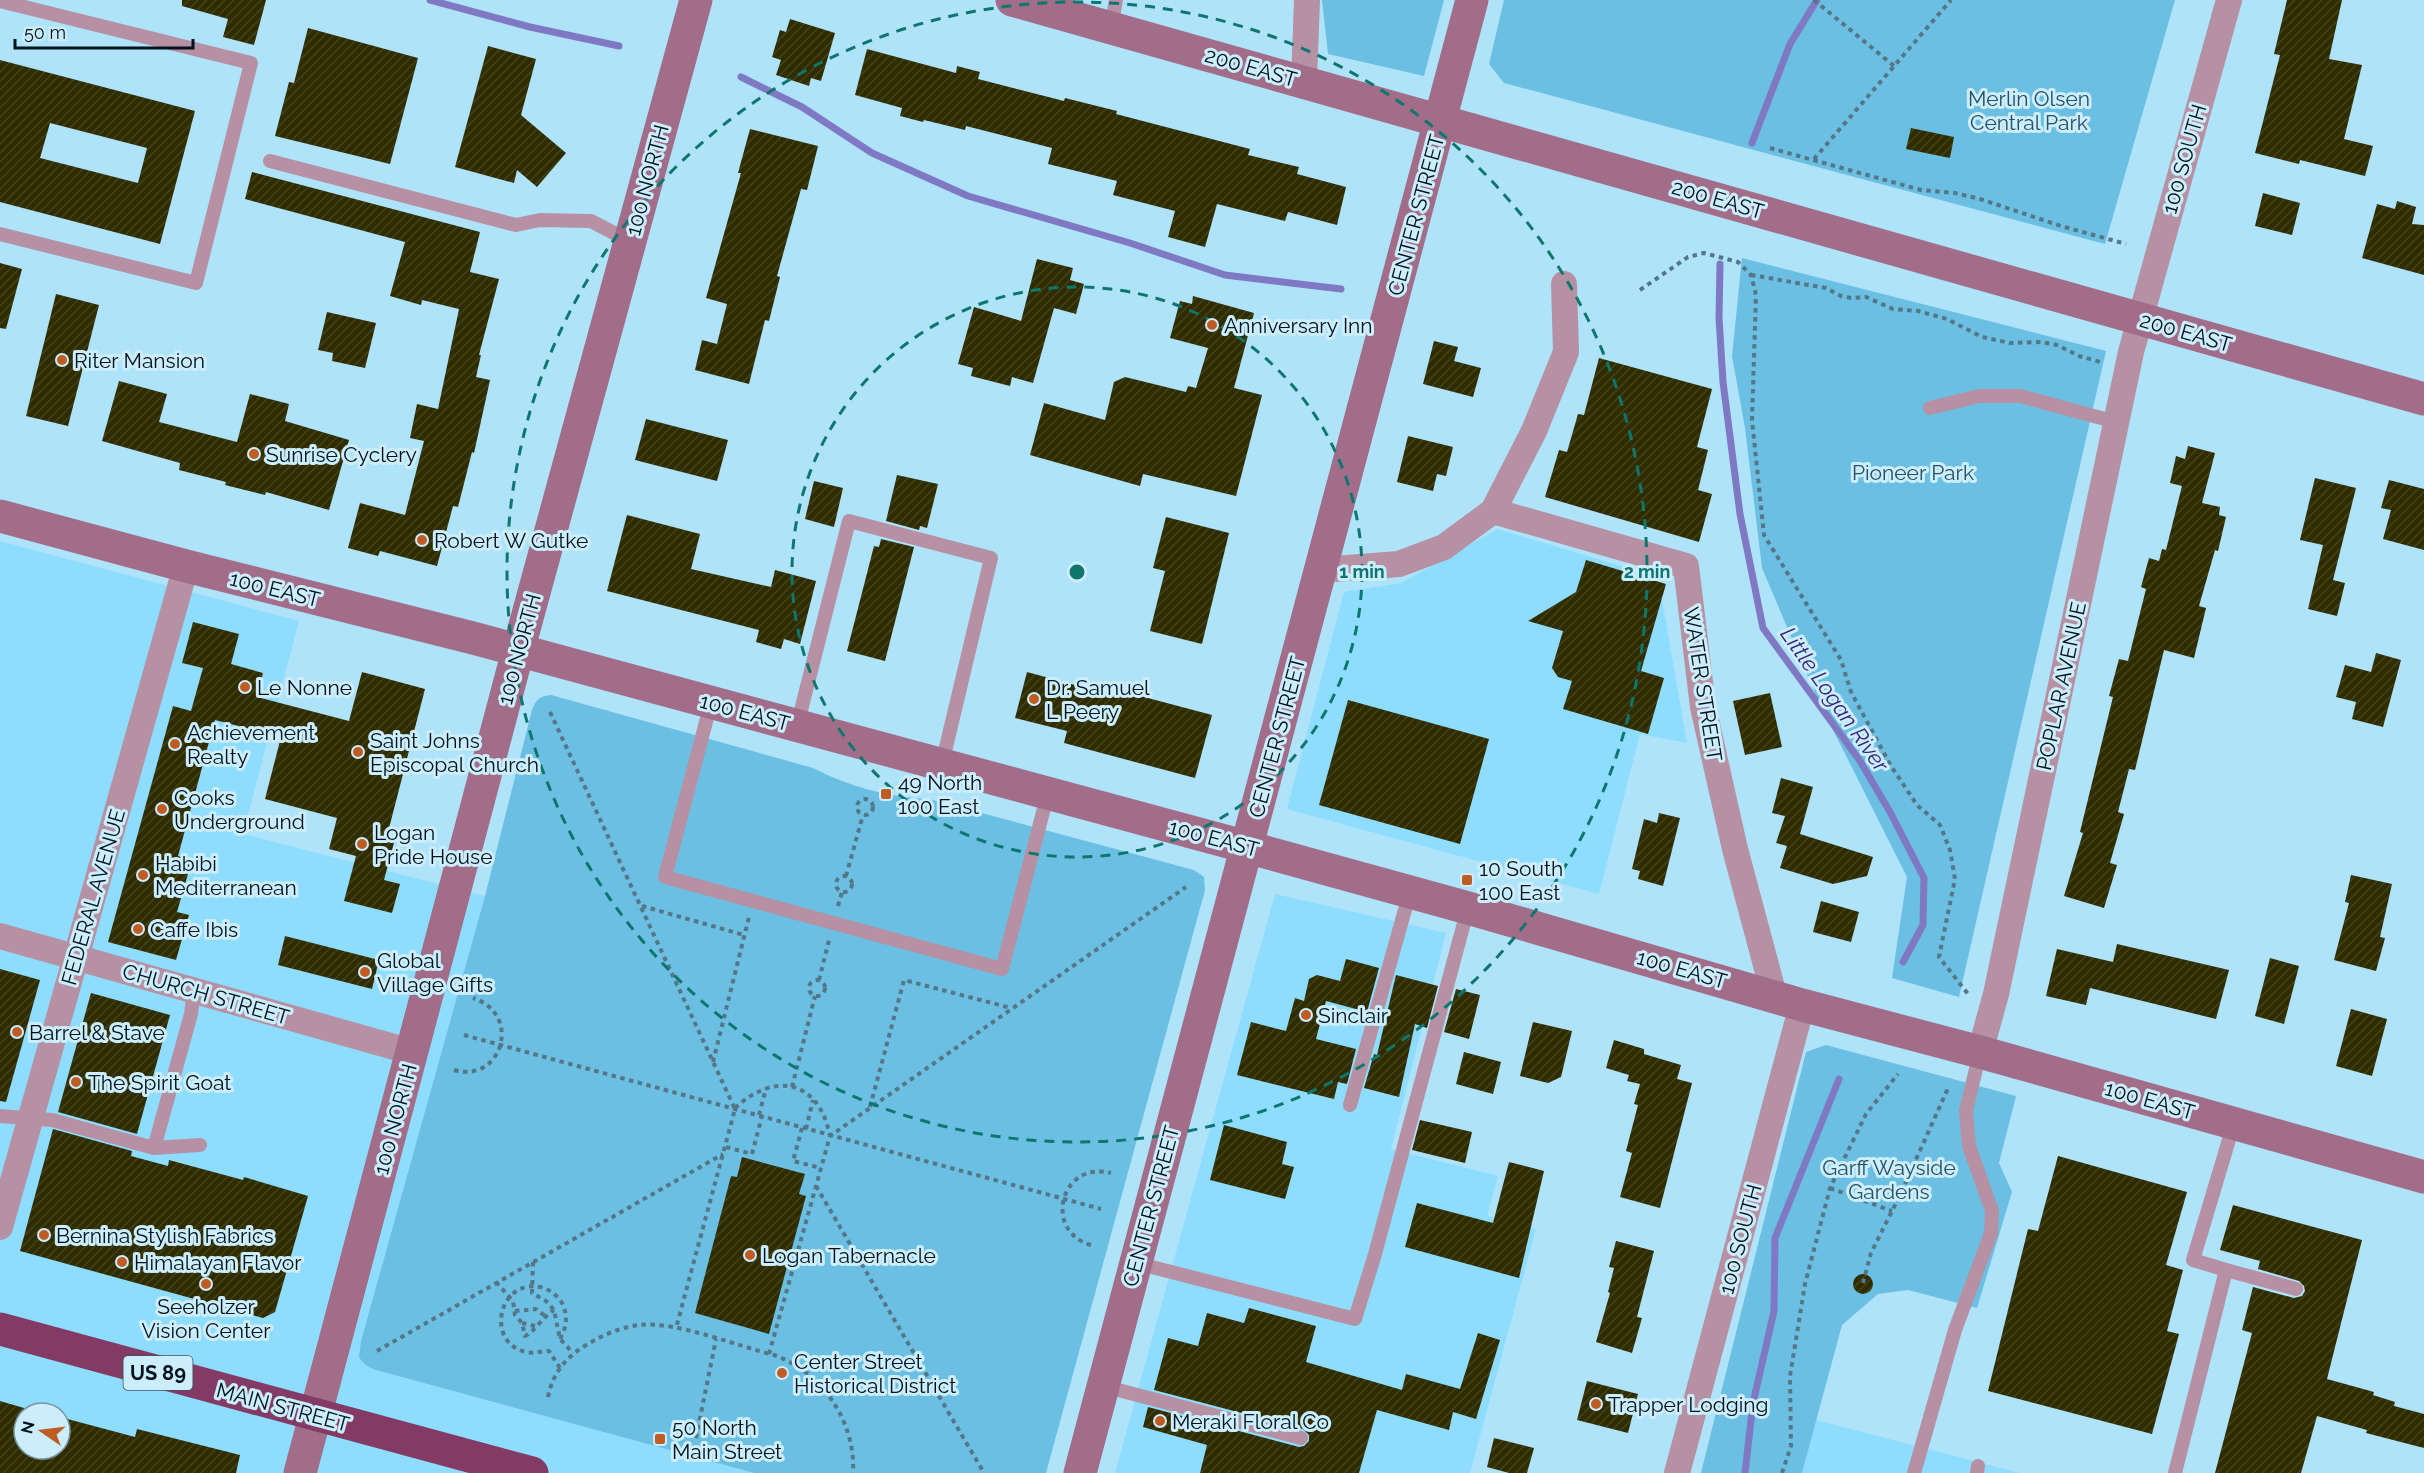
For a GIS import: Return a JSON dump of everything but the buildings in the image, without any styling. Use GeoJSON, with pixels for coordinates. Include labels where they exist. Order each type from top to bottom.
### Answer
{"type":"FeatureCollection","features":[{"type":"Feature","properties":{"kind":"highway","name":"MAIN STREET"},"geometry":{"type":"LineString","coordinates":[[0,1329],[532,1473]]}},
{"type":"Feature","properties":{"kind":"main road","name":"100 NORTH"},"geometry":{"type":"LineString","coordinates":[[300,1473],[519,651],[696,0]]}},
{"type":"Feature","properties":{"kind":"main road","name":"200 EAST"},"geometry":{"type":"LineString","coordinates":[[1012,0],[1113,14],[1304,81],[2424,399]]}},
{"type":"Feature","properties":{"kind":"main road","name":"CENTER STREET"},"geometry":{"type":"LineString","coordinates":[[1080,1473],[1442,121],[1472,0]]}},
{"type":"Feature","properties":{"kind":"main road","name":"100 EAST"},"geometry":{"type":"LineString","coordinates":[[0,516],[519,651],[1247,847],[2424,1177]]}},
{"type":"Feature","properties":{"kind":"street"},"geometry":{"type":"LineString","coordinates":[[1304,81],[1307,0]]}},
{"type":"Feature","properties":{"kind":"street","name":"100 SOUTH"},"geometry":{"type":"LineString","coordinates":[[2139,319],[2229,0]]}},
{"type":"Feature","properties":{"kind":"street"},"geometry":{"type":"LineString","coordinates":[[1321,570],[1399,564],[1444,547],[1493,512],[1534,431],[1566,352],[1564,284]]}},
{"type":"Feature","properties":{"kind":"street","name":"POPLAR AVENUE"},"geometry":{"type":"LineString","coordinates":[[1970,1049],[1996,994],[2139,319]]}},
{"type":"Feature","properties":{"kind":"street","name":"WATER STREET"},"geometry":{"type":"LineString","coordinates":[[1493,512],[1686,566],[1703,707],[1735,849],[1802,1004]]}},
{"type":"Feature","properties":{"kind":"street","name":"FEDERAL AVENUE"},"geometry":{"type":"LineString","coordinates":[[0,1227],[186,566]]}},
{"type":"Feature","properties":{"kind":"street","name":"CHURCH STREET"},"geometry":{"type":"LineString","coordinates":[[0,936],[412,1052]]}},
{"type":"Feature","properties":{"kind":"street","name":"100 SOUTH"},"geometry":{"type":"LineString","coordinates":[[1677,1473],[1802,1004]]}},
{"type":"Feature","properties":{"kind":"lane"},"geometry":{"type":"LineString","coordinates":[[0,1],[251,63],[196,283],[0,234]]}},
{"type":"Feature","properties":{"kind":"lane"},"geometry":{"type":"LineString","coordinates":[[270,161],[516,225],[540,220],[591,221],[631,242]]}},
{"type":"Feature","properties":{"kind":"lane"},"geometry":{"type":"LineString","coordinates":[[1930,408],[1979,396],[2020,396],[2116,422]]}},
{"type":"Feature","properties":{"kind":"lane"},"geometry":{"type":"LineString","coordinates":[[797,726],[849,521],[991,558],[942,764]]}},
{"type":"Feature","properties":{"kind":"lane"},"geometry":{"type":"LineString","coordinates":[[711,703],[665,877],[874,935],[1002,969],[1048,793]]}},
{"type":"Feature","properties":{"kind":"lane"},"geometry":{"type":"LineString","coordinates":[[1350,1105],[1410,892]]}},
{"type":"Feature","properties":{"kind":"lane"},"geometry":{"type":"LineString","coordinates":[[1136,1263],[1355,1319],[1375,1254],[1468,908]]}},
{"type":"Feature","properties":{"kind":"lane"},"geometry":{"type":"LineString","coordinates":[[154,1148],[191,1014],[194,990]]}},
{"type":"Feature","properties":{"kind":"lane"},"geometry":{"type":"LineString","coordinates":[[1914,1473],[1955,1330],[1991,1233],[1992,1211],[1969,1146],[1966,1111],[1970,1049]]}},
{"type":"Feature","properties":{"kind":"lane"},"geometry":{"type":"LineString","coordinates":[[0,1116],[52,1120],[154,1148],[200,1145]]}},
{"type":"Feature","properties":{"kind":"lane"},"geometry":{"type":"LineString","coordinates":[[2234,1123],[2193,1260],[2296,1288]]}},
{"type":"Feature","properties":{"kind":"lane"},"geometry":{"type":"LineString","coordinates":[[2175,1473],[2226,1270]]}},
{"type":"Feature","properties":{"kind":"lane"},"geometry":{"type":"LineString","coordinates":[[1103,1386],[1301,1438]]}},
{"type":"Feature","properties":{"kind":"path"},"geometry":{"type":"LineString","coordinates":[[1814,0],[1894,66]]}},
{"type":"Feature","properties":{"kind":"path"},"geometry":{"type":"LineString","coordinates":[[1814,159],[1951,0]]}},
{"type":"Feature","properties":{"kind":"path"},"geometry":{"type":"LineString","coordinates":[[1770,148],[1921,190],[1980,198],[2061,226],[2126,243]]}},
{"type":"Feature","properties":{"kind":"path"},"geometry":{"type":"LineString","coordinates":[[1640,290],[1688,257],[1704,253],[1738,262],[1751,275],[1756,295],[1752,420],[1764,535],[1841,660],[1851,692],[1891,766],[1917,805],[1940,825],[1950,850],[1954,879],[1940,957],[1968,994]]}},
{"type":"Feature","properties":{"kind":"path"},"geometry":{"type":"LineString","coordinates":[[1751,275],[1826,288],[1841,296],[1874,298],[1893,309],[1918,311],[1947,319],[1982,337],[2010,344],[2041,342],[2057,345],[2079,356],[2107,364]]}},
{"type":"Feature","properties":{"kind":"path"},"geometry":{"type":"LineString","coordinates":[[550,712],[735,1109]]}},
{"type":"Feature","properties":{"kind":"path"},"geometry":{"type":"LineString","coordinates":[[861,799],[868,799],[873,803],[873,810],[863,815],[858,811],[857,806],[861,799]]}},
{"type":"Feature","properties":{"kind":"path"},"geometry":{"type":"LineString","coordinates":[[846,876],[863,815]]}},
{"type":"Feature","properties":{"kind":"path"},"geometry":{"type":"LineString","coordinates":[[846,876],[851,879],[852,885],[850,891],[844,893],[838,890],[836,883],[839,878],[846,876]]}},
{"type":"Feature","properties":{"kind":"path"},"geometry":{"type":"LineString","coordinates":[[830,1136],[1186,886]]}},
{"type":"Feature","properties":{"kind":"path"},"geometry":{"type":"LineString","coordinates":[[641,906],[744,935]]}},
{"type":"Feature","properties":{"kind":"path"},"geometry":{"type":"LineString","coordinates":[[713,1062],[750,913]]}},
{"type":"Feature","properties":{"kind":"path"},"geometry":{"type":"LineString","coordinates":[[818,979],[824,984],[825,990],[820,996],[815,996],[810,992],[809,987],[812,981],[818,979]]}},
{"type":"Feature","properties":{"kind":"path"},"geometry":{"type":"LineString","coordinates":[[869,1108],[904,980],[1012,1009]]}},
{"type":"Feature","properties":{"kind":"path"},"geometry":{"type":"LineString","coordinates":[[792,1087],[815,996]]}},
{"type":"Feature","properties":{"kind":"path"},"geometry":{"type":"LineString","coordinates":[[454,1070],[466,1072],[483,1068],[496,1056],[501,1045],[502,1032],[499,1018],[486,1003],[473,998]]}},
{"type":"Feature","properties":{"kind":"path"},"geometry":{"type":"LineString","coordinates":[[464,1035],[1101,1209]]}},
{"type":"Feature","properties":{"kind":"path"},"geometry":{"type":"LineString","coordinates":[[1782,1473],[1791,1446],[1790,1376],[1805,1284],[1830,1188],[1866,1114],[1898,1074]]}},
{"type":"Feature","properties":{"kind":"path"},"geometry":{"type":"LineString","coordinates":[[1863,1283],[1871,1253],[1949,1086]]}},
{"type":"Feature","properties":{"kind":"path"},"geometry":{"type":"LineString","coordinates":[[676,1328],[735,1109],[749,1095],[766,1088],[792,1087],[804,1091],[814,1099],[825,1116],[830,1136],[769,1354]]}},
{"type":"Feature","properties":{"kind":"path"},"geometry":{"type":"LineString","coordinates":[[726,1147],[752,1154],[766,1088]]}},
{"type":"Feature","properties":{"kind":"path"},"geometry":{"type":"LineString","coordinates":[[814,1099],[793,1161],[821,1168]]}},
{"type":"Feature","properties":{"kind":"path"},"geometry":{"type":"LineString","coordinates":[[377,1352],[496,1282],[724,1154]]}},
{"type":"Feature","properties":{"kind":"path"},"geometry":{"type":"LineString","coordinates":[[1091,1245],[1078,1239],[1070,1231],[1064,1219],[1063,1198],[1069,1187],[1082,1175],[1098,1171],[1111,1173]]}},
{"type":"Feature","properties":{"kind":"path"},"geometry":{"type":"LineString","coordinates":[[816,1186],[984,1473]]}},
{"type":"Feature","properties":{"kind":"path"},"geometry":{"type":"LineString","coordinates":[[1830,1188],[1892,1211]]}},
{"type":"Feature","properties":{"kind":"path"},"geometry":{"type":"LineString","coordinates":[[533,1261],[533,1295],[546,1301],[554,1310],[560,1339],[573,1353]]}},
{"type":"Feature","properties":{"kind":"path"},"geometry":{"type":"LineString","coordinates":[[496,1282],[510,1296],[516,1318],[522,1323],[535,1326]]}},
{"type":"Feature","properties":{"kind":"path"},"geometry":{"type":"LineString","coordinates":[[560,1339],[566,1319],[561,1301],[549,1290],[532,1287],[520,1289],[510,1296],[500,1315],[505,1338],[516,1348],[527,1352],[549,1351],[560,1368]]}},
{"type":"Feature","properties":{"kind":"path"},"geometry":{"type":"LineString","coordinates":[[515,1311],[536,1309],[545,1316]]}},
{"type":"Feature","properties":{"kind":"path"},"geometry":{"type":"LineString","coordinates":[[522,1323],[525,1336],[532,1333],[535,1326],[554,1310]]}},
{"type":"Feature","properties":{"kind":"path"},"geometry":{"type":"LineString","coordinates":[[548,1397],[554,1378],[573,1353],[602,1336],[626,1327],[641,1325],[676,1328],[769,1354],[799,1366],[817,1381],[830,1397],[846,1427],[853,1473]]}},
{"type":"Feature","properties":{"kind":"path"},"geometry":{"type":"LineString","coordinates":[[696,1438],[716,1340]]}},
{"type":"Feature","properties":{"kind":"shaded area"},"geometry":{"type":"Polygon","coordinates":[[[1498,529],[1658,577],[1687,743],[1640,734],[1599,894],[1287,809],[1344,592],[1401,583],[1498,529]]]}},
{"type":"Feature","properties":{"kind":"shaded area"},"geometry":{"type":"Polygon","coordinates":[[[0,541],[299,621],[243,834],[485,896],[361,1341],[376,1370],[754,1473],[0,1473],[0,541]]]}},
{"type":"Feature","properties":{"kind":"shaded area"},"geometry":{"type":"Polygon","coordinates":[[[1275,894],[1446,933],[1391,1149],[1498,1176],[1487,1216],[1536,1229],[1470,1473],[1115,1473],[1275,894]]]}},
{"type":"Feature","properties":{"kind":"shaded area"},"geometry":{"type":"Polygon","coordinates":[[[1816,1420],[2020,1473],[1802,1473],[1816,1420]]]}},
{"type":"Feature","properties":{"kind":"green space"},"geometry":{"type":"Polygon","coordinates":[[[1322,0],[1444,0],[1424,76],[1328,54],[1322,0]]]}},
{"type":"Feature","properties":{"kind":"green space","name":"Merlin Olsen Central Park"},"geometry":{"type":"Polygon","coordinates":[[[1504,0],[2175,0],[2105,244],[1504,83],[1489,64],[1504,0]]]}},
{"type":"Feature","properties":{"kind":"green space","name":"Pioneer Park"},"geometry":{"type":"Polygon","coordinates":[[[1742,258],[2106,351],[1959,997],[1892,978],[1907,877],[1818,700],[1762,568],[1745,428],[1732,356],[1742,258]]]}},
{"type":"Feature","properties":{"kind":"green space"},"geometry":{"type":"Polygon","coordinates":[[[551,695],[813,768],[870,790],[929,799],[1194,870],[1204,877],[1205,890],[1046,1473],[754,1473],[376,1370],[366,1365],[359,1357],[361,1341],[485,896],[532,710],[539,699],[551,695]]]}},
{"type":"Feature","properties":{"kind":"green space","name":"Garff Wayside Gardens"},"geometry":{"type":"Polygon","coordinates":[[[1826,1045],[2016,1096],[1999,1163],[2012,1192],[1977,1308],[1908,1290],[1878,1294],[1842,1325],[1802,1473],[1701,1473],[1806,1052],[1826,1045]]]}},
{"type":"Feature","properties":{"kind":"waterway"},"geometry":{"type":"LineString","coordinates":[[430,0],[530,27],[619,46]]}},
{"type":"Feature","properties":{"kind":"waterway","name":"Little Logan River"},"geometry":{"type":"LineString","coordinates":[[1752,143],[1790,44],[1817,0]]}},
{"type":"Feature","properties":{"kind":"waterway"},"geometry":{"type":"LineString","coordinates":[[741,77],[802,107],[872,153],[968,196],[1130,243],[1225,275],[1341,289]]}},
{"type":"Feature","properties":{"kind":"waterway","name":"Little Logan River"},"geometry":{"type":"LineString","coordinates":[[1720,264],[1719,318],[1723,382],[1740,514],[1763,628],[1860,761],[1890,812],[1924,878],[1923,925],[1903,962]]}},
{"type":"Feature","properties":{"kind":"waterway","name":"Little Logan River"},"geometry":{"type":"LineString","coordinates":[[1745,1473],[1753,1403],[1774,1311],[1775,1238],[1839,1079]]}},
{"type":"Feature","properties":{"kind":"place","name":"Anniversary Inn"},"geometry":{"type":"Point","coordinates":[1212,325]}},
{"type":"Feature","properties":{"kind":"place","name":"Riter Mansion"},"geometry":{"type":"Point","coordinates":[62,360]}},
{"type":"Feature","properties":{"kind":"place","name":"Sunrise Cyclery"},"geometry":{"type":"Point","coordinates":[254,454]}},
{"type":"Feature","properties":{"kind":"place","name":"Robert W Gutke"},"geometry":{"type":"Point","coordinates":[422,540]}},
{"type":"Feature","properties":{"kind":"place","name":"Le Nonne"},"geometry":{"type":"Point","coordinates":[245,687]}},
{"type":"Feature","properties":{"kind":"place","name":"Dr. Samuel L Peery"},"geometry":{"type":"Point","coordinates":[1034,699]}},
{"type":"Feature","properties":{"kind":"place","name":"Achievement Realty"},"geometry":{"type":"Point","coordinates":[175,744]}},
{"type":"Feature","properties":{"kind":"place","name":"Saint Johns Episcopal Church"},"geometry":{"type":"Point","coordinates":[358,752]}},
{"type":"Feature","properties":{"kind":"place","name":"49 North 100 East"},"geometry":{"type":"Point","coordinates":[886,794]}},
{"type":"Feature","properties":{"kind":"place","name":"Cooks Underground"},"geometry":{"type":"Point","coordinates":[162,809]}},
{"type":"Feature","properties":{"kind":"place","name":"Logan Pride House"},"geometry":{"type":"Point","coordinates":[362,844]}},
{"type":"Feature","properties":{"kind":"place","name":"Habibi Mediterranean"},"geometry":{"type":"Point","coordinates":[143,875]}},
{"type":"Feature","properties":{"kind":"place","name":"10 South 100 East"},"geometry":{"type":"Point","coordinates":[1467,880]}},
{"type":"Feature","properties":{"kind":"place","name":"Caffe Ibis"},"geometry":{"type":"Point","coordinates":[138,929]}},
{"type":"Feature","properties":{"kind":"place","name":"Global Village Gifts"},"geometry":{"type":"Point","coordinates":[365,972]}},
{"type":"Feature","properties":{"kind":"place","name":"Sinclair"},"geometry":{"type":"Point","coordinates":[1306,1015]}},
{"type":"Feature","properties":{"kind":"place","name":"Barrel & Stave"},"geometry":{"type":"Point","coordinates":[17,1032]}},
{"type":"Feature","properties":{"kind":"place","name":"The Spirit Goat"},"geometry":{"type":"Point","coordinates":[76,1082]}},
{"type":"Feature","properties":{"kind":"place","name":"Bernina Stylish Fabrics"},"geometry":{"type":"Point","coordinates":[44,1235]}},
{"type":"Feature","properties":{"kind":"place","name":"Logan Tabernacle"},"geometry":{"type":"Point","coordinates":[750,1255]}},
{"type":"Feature","properties":{"kind":"place","name":"Himalayan Flavor"},"geometry":{"type":"Point","coordinates":[122,1262]}},
{"type":"Feature","properties":{"kind":"place","name":"Seeholzer Vision Center"},"geometry":{"type":"Point","coordinates":[206,1284]}},
{"type":"Feature","properties":{"kind":"place","name":"Center Street Historical District"},"geometry":{"type":"Point","coordinates":[782,1373]}},
{"type":"Feature","properties":{"kind":"place","name":"Trapper Lodging"},"geometry":{"type":"Point","coordinates":[1596,1404]}},
{"type":"Feature","properties":{"kind":"place","name":"Meraki Floral Co"},"geometry":{"type":"Point","coordinates":[1160,1421]}},
{"type":"Feature","properties":{"kind":"place","name":"50 North Main Street"},"geometry":{"type":"Point","coordinates":[660,1439]}}]}
